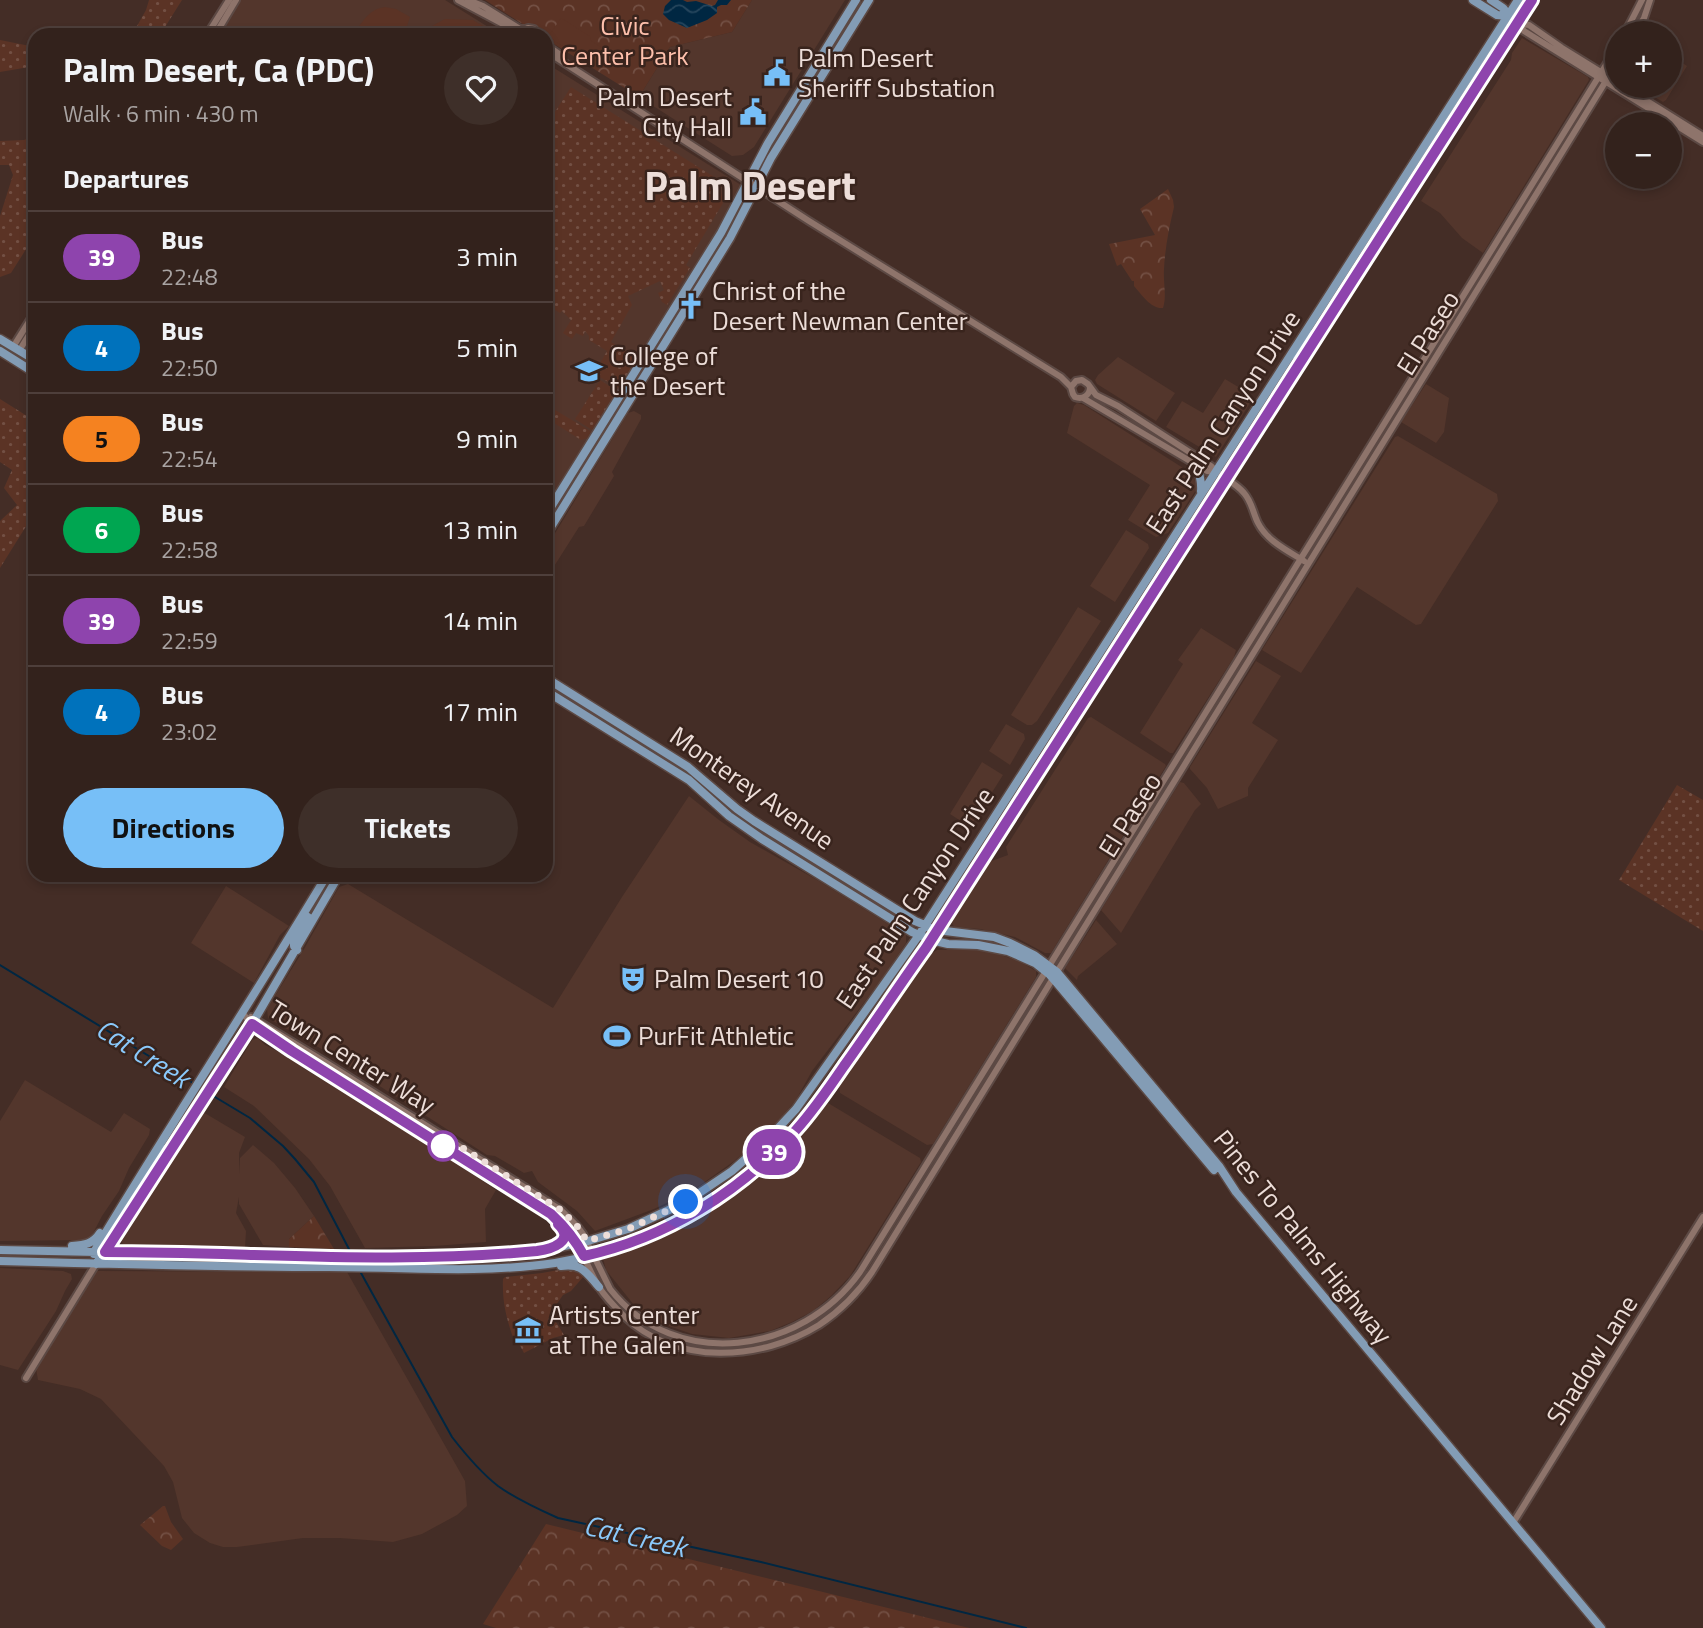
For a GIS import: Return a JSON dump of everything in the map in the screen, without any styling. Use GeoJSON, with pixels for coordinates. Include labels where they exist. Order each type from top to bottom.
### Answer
{"type":"FeatureCollection","features":[{"type":"Feature","properties":{"kind":"main road"},"geometry":{"type":"LineString","coordinates":[[553,504],[721,233],[775,132],[856,0]]}},
{"type":"Feature","properties":{"kind":"main road"},"geometry":{"type":"LineString","coordinates":[[553,524],[730,238],[771,158],[869,0]]}},
{"type":"Feature","properties":{"kind":"main road"},"geometry":{"type":"LineString","coordinates":[[1472,0],[1497,15],[1508,16]]}},
{"type":"Feature","properties":{"kind":"main road"},"geometry":{"type":"LineString","coordinates":[[1491,0],[1518,23]]}},
{"type":"Feature","properties":{"kind":"main road","name":"East Palm Canyon Drive"},"geometry":{"type":"LineString","coordinates":[[0,1250],[378,1258],[550,1249],[578,1244],[628,1229],[686,1202],[732,1171],[785,1121],[806,1096],[919,935],[1518,0]]}},
{"type":"Feature","properties":{"kind":"main road","name":"East Palm Canyon Drive"},"geometry":{"type":"LineString","coordinates":[[0,1261],[390,1268],[464,1268],[557,1262],[630,1243],[663,1230],[692,1215],[741,1181],[795,1131],[819,1101],[931,940],[1532,0]]}},
{"type":"Feature","properties":{"kind":"main road"},"geometry":{"type":"LineString","coordinates":[[1298,365],[1297,357],[1317,323],[1316,315]]}},
{"type":"Feature","properties":{"kind":"main road"},"geometry":{"type":"LineString","coordinates":[[0,341],[28,356]]}},
{"type":"Feature","properties":{"kind":"main road"},"geometry":{"type":"LineString","coordinates":[[0,351],[28,369]]}},
{"type":"Feature","properties":{"kind":"main road"},"geometry":{"type":"LineString","coordinates":[[1198,466],[1202,482],[1200,495]]}},
{"type":"Feature","properties":{"kind":"main road"},"geometry":{"type":"LineString","coordinates":[[1082,703],[1078,696],[1097,667],[1102,650]]}},
{"type":"Feature","properties":{"kind":"main road","name":"Monterey Avenue"},"geometry":{"type":"LineString","coordinates":[[553,682],[699,775],[737,809],[762,826],[915,921],[937,930]]}},
{"type":"Feature","properties":{"kind":"main road","name":"Monterey Avenue"},"geometry":{"type":"LineString","coordinates":[[553,695],[689,780],[729,816],[762,839],[931,940]]}},
{"type":"Feature","properties":{"kind":"main road"},"geometry":{"type":"LineString","coordinates":[[1031,781],[1046,748],[1044,741]]}},
{"type":"Feature","properties":{"kind":"main road"},"geometry":{"type":"LineString","coordinates":[[649,755],[653,753],[667,761],[675,759]]}},
{"type":"Feature","properties":{"kind":"main road"},"geometry":{"type":"LineString","coordinates":[[704,793],[715,796],[740,817],[762,826]]}},
{"type":"Feature","properties":{"kind":"main road"},"geometry":{"type":"LineString","coordinates":[[96,1264],[94,1252],[323,882]]}},
{"type":"Feature","properties":{"kind":"main road"},"geometry":{"type":"LineString","coordinates":[[96,1264],[213,1085],[297,950],[335,882]]}},
{"type":"Feature","properties":{"kind":"main road"},"geometry":{"type":"LineString","coordinates":[[297,950],[294,942],[310,913],[314,897]]}},
{"type":"Feature","properties":{"kind":"main road","name":"Pines To Palms Highway"},"geometry":{"type":"LineString","coordinates":[[937,930],[994,937],[1025,950],[1051,972],[1601,1628]]}},
{"type":"Feature","properties":{"kind":"main road","name":"Pines To Palms Highway"},"geometry":{"type":"LineString","coordinates":[[931,940],[956,945],[994,947],[1026,958],[1051,972]]}},
{"type":"Feature","properties":{"kind":"main road"},"geometry":{"type":"LineString","coordinates":[[145,1189],[144,1183],[159,1155],[161,1141]]}},
{"type":"Feature","properties":{"kind":"main road"},"geometry":{"type":"LineString","coordinates":[[124,1221],[127,1209],[137,1192],[135,1183]]}},
{"type":"Feature","properties":{"kind":"main road"},"geometry":{"type":"LineString","coordinates":[[550,1249],[565,1237],[565,1232],[551,1214]]}},
{"type":"Feature","properties":{"kind":"main road"},"geometry":{"type":"LineString","coordinates":[[55,1251],[94,1241],[116,1215]]}},
{"type":"Feature","properties":{"kind":"main road"},"geometry":{"type":"LineString","coordinates":[[390,1268],[413,1262],[420,1257]]}},
{"type":"Feature","properties":{"kind":"main road"},"geometry":{"type":"LineString","coordinates":[[527,1265],[548,1268],[575,1265],[586,1271],[599,1287]]}},
{"type":"Feature","properties":{"kind":"street"},"geometry":{"type":"LineString","coordinates":[[211,28],[229,0]]}},
{"type":"Feature","properties":{"kind":"street"},"geometry":{"type":"LineString","coordinates":[[219,28],[236,0]]}},
{"type":"Feature","properties":{"kind":"street"},"geometry":{"type":"LineString","coordinates":[[458,0],[511,28]]}},
{"type":"Feature","properties":{"kind":"street"},"geometry":{"type":"LineString","coordinates":[[468,0],[518,28]]}},
{"type":"Feature","properties":{"kind":"street"},"geometry":{"type":"LineString","coordinates":[[1641,21],[1650,0]]}},
{"type":"Feature","properties":{"kind":"street"},"geometry":{"type":"LineString","coordinates":[[1637,21],[1641,3]]}},
{"type":"Feature","properties":{"kind":"street"},"geometry":{"type":"LineString","coordinates":[[1631,21],[1641,3]]}},
{"type":"Feature","properties":{"kind":"street"},"geometry":{"type":"LineString","coordinates":[[1518,23],[1529,24],[1574,60],[1703,142]]}},
{"type":"Feature","properties":{"kind":"street"},"geometry":{"type":"LineString","coordinates":[[553,50],[578,72]]}},
{"type":"Feature","properties":{"kind":"street"},"geometry":{"type":"LineString","coordinates":[[553,56],[757,187],[1074,384]]}},
{"type":"Feature","properties":{"kind":"street","name":"El Paseo"},"geometry":{"type":"LineString","coordinates":[[1348,491],[1371,461],[1605,73]]}},
{"type":"Feature","properties":{"kind":"street","name":"El Paseo"},"geometry":{"type":"LineString","coordinates":[[589,1255],[599,1287],[616,1308],[642,1331],[681,1348],[707,1352],[762,1349],[796,1337],[835,1312],[862,1285],[1016,1038],[1027,1012],[1051,972],[1342,501],[1592,87],[1603,77]]}},
{"type":"Feature","properties":{"kind":"street"},"geometry":{"type":"LineString","coordinates":[[1643,98],[1703,136]]}},
{"type":"Feature","properties":{"kind":"street"},"geometry":{"type":"LineString","coordinates":[[16,349],[28,326]]}},
{"type":"Feature","properties":{"kind":"street"},"geometry":{"type":"LineString","coordinates":[[16,349],[28,334]]}},
{"type":"Feature","properties":{"kind":"street"},"geometry":{"type":"LineString","coordinates":[[1074,384],[1082,380],[1096,395],[1118,406],[1211,466],[1215,472],[1242,490],[1249,499],[1258,524],[1268,538],[1304,561]]}},
{"type":"Feature","properties":{"kind":"street"},"geometry":{"type":"LineString","coordinates":[[1074,384],[1075,397],[1083,398],[1198,466],[1215,472]]}},
{"type":"Feature","properties":{"kind":"street"},"geometry":{"type":"LineString","coordinates":[[1083,398],[1090,387]]}},
{"type":"Feature","properties":{"kind":"street"},"geometry":{"type":"LineString","coordinates":[[1371,461],[1375,448],[1388,427]]}},
{"type":"Feature","properties":{"kind":"street","name":"El Paseo"},"geometry":{"type":"LineString","coordinates":[[578,1244],[589,1255],[610,1289],[632,1313],[658,1329],[689,1340],[718,1343],[755,1340],[780,1334],[816,1316],[846,1290],[867,1261],[1004,1041],[1051,972]]}},
{"type":"Feature","properties":{"kind":"street","name":"Town Center Way"},"geometry":{"type":"LineString","coordinates":[[243,1014],[292,1051],[551,1214],[578,1244]]}},
{"type":"Feature","properties":{"kind":"street","name":"Town Center Way"},"geometry":{"type":"LineString","coordinates":[[253,1021],[552,1204],[577,1226],[587,1241],[589,1255]]}},
{"type":"Feature","properties":{"kind":"street"},"geometry":{"type":"LineString","coordinates":[[994,1072],[992,1066],[1004,1041],[1016,1038]]}},
{"type":"Feature","properties":{"kind":"street"},"geometry":{"type":"LineString","coordinates":[[953,1139],[953,1130],[959,1121],[957,1116]]}},
{"type":"Feature","properties":{"kind":"street","name":"Shadow Lane"},"geometry":{"type":"LineString","coordinates":[[1513,1522],[1703,1217]]}},
{"type":"Feature","properties":{"kind":"street"},"geometry":{"type":"LineString","coordinates":[[26,1378],[96,1264]]}},
{"type":"Feature","properties":{"kind":"shaded area"},"geometry":{"type":"Polygon","coordinates":[[[239,0],[445,0],[490,28],[222,28],[239,0]]]}},
{"type":"Feature","properties":{"kind":"shaded area"},"geometry":{"type":"Polygon","coordinates":[[[752,0],[845,0],[754,147],[743,155],[732,156],[639,97],[670,47],[732,32],[752,0]]]}},
{"type":"Feature","properties":{"kind":"shaded area"},"geometry":{"type":"Polygon","coordinates":[[[1522,38],[1589,80],[1483,253],[1462,238],[1440,213],[1421,201],[1511,60],[1512,53],[1522,38]]]}},
{"type":"Feature","properties":{"kind":"shaded area","name":"College of the Desert"},"geometry":{"type":"Polygon","coordinates":[[[553,67],[741,185],[717,233],[553,498],[553,67]]]}},
{"type":"Feature","properties":{"kind":"shaded area"},"geometry":{"type":"Polygon","coordinates":[[[1118,357],[1175,393],[1156,421],[1097,384],[1095,380],[1098,375],[1118,357]]]}},
{"type":"Feature","properties":{"kind":"shaded area"},"geometry":{"type":"Polygon","coordinates":[[[1225,379],[1240,388],[1252,400],[1216,457],[1166,427],[1182,401],[1203,413],[1225,379]]]}},
{"type":"Feature","properties":{"kind":"shaded area"},"geometry":{"type":"Polygon","coordinates":[[[1426,384],[1449,398],[1444,432],[1436,443],[1401,422],[1426,384]]]}},
{"type":"Feature","properties":{"kind":"shaded area"},"geometry":{"type":"Polygon","coordinates":[[[1077,403],[1191,473],[1198,487],[1168,533],[1156,537],[1128,520],[1150,485],[1067,433],[1077,403]]]}},
{"type":"Feature","properties":{"kind":"shaded area"},"geometry":{"type":"Polygon","coordinates":[[[634,411],[641,415],[641,419],[612,472],[614,476],[584,526],[579,527],[553,568],[553,536],[628,413],[634,411]]]}},
{"type":"Feature","properties":{"kind":"shaded area"},"geometry":{"type":"Polygon","coordinates":[[[1398,436],[1497,494],[1498,501],[1421,624],[1416,625],[1357,587],[1301,673],[1262,650],[1398,436]]]}},
{"type":"Feature","properties":{"kind":"shaded area"},"geometry":{"type":"Polygon","coordinates":[[[1126,530],[1148,544],[1149,548],[1115,602],[1090,586],[1126,530]]]}},
{"type":"Feature","properties":{"kind":"shaded area"},"geometry":{"type":"Polygon","coordinates":[[[1078,607],[1101,621],[1037,721],[1027,725],[1011,715],[1078,607]]]}},
{"type":"Feature","properties":{"kind":"shaded area"},"geometry":{"type":"Polygon","coordinates":[[[1201,628],[1236,650],[1173,753],[1170,753],[1140,733],[1183,664],[1178,660],[1201,628]]]}},
{"type":"Feature","properties":{"kind":"shaded area"},"geometry":{"type":"Polygon","coordinates":[[[1256,661],[1281,676],[1252,723],[1278,740],[1248,788],[1248,796],[1218,809],[1207,788],[1190,767],[1256,661]]]}},
{"type":"Feature","properties":{"kind":"shaded area"},"geometry":{"type":"Polygon","coordinates":[[[1091,717],[1166,766],[1051,953],[1045,953],[1015,937],[980,929],[954,927],[950,919],[989,862],[1008,855],[1006,847],[1091,717]]]}},
{"type":"Feature","properties":{"kind":"shaded area"},"geometry":{"type":"Polygon","coordinates":[[[1006,724],[1024,734],[1025,739],[1010,765],[989,751],[1006,724]]]}},
{"type":"Feature","properties":{"kind":"shaded area"},"geometry":{"type":"Polygon","coordinates":[[[982,762],[1003,775],[970,827],[950,814],[982,762]]]}},
{"type":"Feature","properties":{"kind":"shaded area"},"geometry":{"type":"Polygon","coordinates":[[[1180,782],[1184,783],[1201,804],[1121,933],[1101,910],[1180,782]]]}},
{"type":"Feature","properties":{"kind":"shaded area"},"geometry":{"type":"Polygon","coordinates":[[[689,796],[750,842],[906,935],[906,943],[882,979],[812,1071],[796,1100],[755,1144],[692,1191],[654,1209],[595,1231],[577,1211],[538,1182],[532,1171],[524,1173],[495,1156],[487,1155],[325,1051],[268,1018],[267,1009],[339,887],[348,884],[553,1008],[689,796]]]}},
{"type":"Feature","properties":{"kind":"shaded area"},"geometry":{"type":"Polygon","coordinates":[[[226,886],[289,926],[280,935],[254,983],[191,943],[226,886]]]}},
{"type":"Feature","properties":{"kind":"shaded area"},"geometry":{"type":"Polygon","coordinates":[[[1096,920],[1117,944],[1078,976],[1077,980],[1065,968],[1096,920]]]}},
{"type":"Feature","properties":{"kind":"shaded area"},"geometry":{"type":"Polygon","coordinates":[[[975,949],[1019,961],[1036,971],[1036,977],[933,1144],[927,1145],[840,1093],[839,1086],[931,954],[937,950],[975,949]]]}},
{"type":"Feature","properties":{"kind":"shaded area"},"geometry":{"type":"Polygon","coordinates":[[[258,1038],[265,1045],[295,1060],[305,1069],[437,1150],[496,1190],[485,1209],[486,1242],[365,1248],[330,1186],[309,1159],[254,1106],[224,1087],[252,1040],[258,1038]]]}},
{"type":"Feature","properties":{"kind":"shaded area"},"geometry":{"type":"Polygon","coordinates":[[[25,1080],[111,1132],[124,1113],[150,1129],[119,1191],[91,1237],[83,1240],[0,1241],[0,1121],[25,1080]]]}},
{"type":"Feature","properties":{"kind":"shaded area"},"geometry":{"type":"Polygon","coordinates":[[[828,1103],[920,1158],[921,1162],[850,1276],[831,1296],[813,1311],[792,1322],[770,1331],[729,1338],[692,1334],[666,1325],[647,1316],[634,1305],[606,1270],[603,1258],[674,1232],[705,1216],[743,1188],[828,1103]]]}},
{"type":"Feature","properties":{"kind":"shaded area"},"geometry":{"type":"Polygon","coordinates":[[[203,1112],[245,1137],[239,1153],[239,1174],[240,1158],[253,1145],[274,1163],[314,1216],[289,1239],[289,1247],[263,1245],[239,1204],[239,1197],[236,1213],[246,1231],[245,1248],[124,1247],[120,1238],[203,1112]]]}},
{"type":"Feature","properties":{"kind":"shaded area"},"geometry":{"type":"Polygon","coordinates":[[[0,1268],[63,1271],[71,1274],[72,1279],[56,1311],[18,1370],[0,1365],[0,1268]]]}},
{"type":"Feature","properties":{"kind":"shaded area"},"geometry":{"type":"Polygon","coordinates":[[[97,1271],[347,1272],[465,1481],[467,1506],[457,1515],[422,1534],[393,1542],[303,1538],[223,1547],[194,1533],[182,1518],[173,1482],[164,1466],[101,1399],[80,1389],[38,1380],[36,1368],[97,1271]]]}},
{"type":"Feature","properties":{"kind":"green space"},"geometry":{"type":"Polygon","coordinates":[[[149,0],[182,0],[164,28],[136,28],[149,0]]]}},
{"type":"Feature","properties":{"kind":"green space","name":"Civic Center Park"},"geometry":{"type":"Polygon","coordinates":[[[485,0],[752,0],[732,32],[670,47],[639,97],[553,43],[553,28],[529,28],[485,0]]]}},
{"type":"Feature","properties":{"kind":"green space"},"geometry":{"type":"Polygon","coordinates":[[[380,8],[396,9],[410,17],[406,28],[358,28],[366,17],[380,8]]]}},
{"type":"Feature","properties":{"kind":"green space"},"geometry":{"type":"Polygon","coordinates":[[[561,18],[591,37],[590,40],[608,52],[598,68],[553,40],[553,30],[561,18]]]}},
{"type":"Feature","properties":{"kind":"green space"},"geometry":{"type":"Polygon","coordinates":[[[445,19],[473,20],[486,28],[428,28],[445,19]]]}},
{"type":"Feature","properties":{"kind":"green space"},"geometry":{"type":"Polygon","coordinates":[[[0,40],[28,46],[28,67],[0,72],[0,40]]]}},
{"type":"Feature","properties":{"kind":"green space","name":"College of the Desert"},"geometry":{"type":"Polygon","coordinates":[[[571,87],[719,180],[723,203],[686,265],[690,268],[667,305],[662,302],[658,293],[664,290],[660,281],[628,296],[632,305],[611,342],[637,359],[619,388],[596,375],[607,351],[589,340],[585,331],[583,336],[576,333],[572,339],[563,333],[571,320],[562,311],[560,313],[555,310],[553,314],[553,115],[571,87]]]}},
{"type":"Feature","properties":{"kind":"green space"},"geometry":{"type":"Polygon","coordinates":[[[28,139],[28,246],[11,273],[0,277],[0,216],[13,175],[9,165],[0,165],[0,141],[28,139]]]}},
{"type":"Feature","properties":{"kind":"green space"},"geometry":{"type":"Polygon","coordinates":[[[1168,189],[1174,207],[1165,253],[1165,299],[1163,308],[1159,308],[1147,301],[1134,286],[1134,281],[1121,264],[1117,266],[1109,244],[1155,235],[1140,209],[1168,189]]]}},
{"type":"Feature","properties":{"kind":"green space"},"geometry":{"type":"Polygon","coordinates":[[[600,380],[617,391],[592,430],[575,419],[600,380]]]}},
{"type":"Feature","properties":{"kind":"green space"},"geometry":{"type":"Polygon","coordinates":[[[0,399],[28,417],[28,523],[0,568],[0,521],[17,505],[4,488],[12,470],[0,462],[0,399]]]}},
{"type":"Feature","properties":{"kind":"green space"},"geometry":{"type":"Polygon","coordinates":[[[553,409],[592,432],[588,438],[581,440],[553,422],[553,409]]]}},
{"type":"Feature","properties":{"kind":"green space"},"geometry":{"type":"Polygon","coordinates":[[[1677,785],[1703,800],[1703,931],[1619,880],[1677,785]]]}},
{"type":"Feature","properties":{"kind":"green space"},"geometry":{"type":"Polygon","coordinates":[[[314,1216],[334,1249],[289,1247],[289,1239],[314,1216]]]}},
{"type":"Feature","properties":{"kind":"green space"},"geometry":{"type":"Polygon","coordinates":[[[569,1268],[584,1276],[571,1291],[563,1295],[554,1308],[553,1317],[564,1335],[524,1353],[518,1342],[515,1343],[507,1319],[503,1279],[569,1268]]]}},
{"type":"Feature","properties":{"kind":"green space"},"geometry":{"type":"Polygon","coordinates":[[[163,1506],[183,1539],[171,1550],[162,1546],[140,1525],[163,1506]]]}},
{"type":"Feature","properties":{"kind":"green space"},"geometry":{"type":"Polygon","coordinates":[[[546,1524],[969,1628],[496,1628],[483,1624],[546,1524]]]}},
{"type":"Feature","properties":{"kind":"water"},"geometry":{"type":"Polygon","coordinates":[[[671,0],[696,1],[712,6],[718,0],[731,0],[727,5],[717,7],[717,13],[707,20],[687,28],[669,20],[663,14],[665,6],[671,0]]]}},
{"type":"Feature","properties":{"kind":"waterway","name":"Cat Creek"},"geometry":{"type":"LineString","coordinates":[[0,965],[193,1083]]}},
{"type":"Feature","properties":{"kind":"waterway","name":"Cat Creek"},"geometry":{"type":"LineString","coordinates":[[210,1094],[250,1118],[295,1159],[314,1182],[350,1251]]}},
{"type":"Feature","properties":{"kind":"waterway","name":"Cat Creek"},"geometry":{"type":"LineString","coordinates":[[361,1273],[452,1437],[485,1475],[520,1499],[558,1518],[761,1562],[1026,1628]]}},
{"type":"Feature","properties":{"kind":"bus line","name":"39"},"geometry":{"type":"LineString","coordinates":[[558,1224],[563,1228],[565,1237],[557,1246],[519,1252],[378,1258],[105,1252],[252,1024],[551,1214],[573,1236],[584,1256],[630,1243],[692,1215],[762,1163],[808,1116],[926,948],[1532,0]]}},
{"type":"Feature","properties":{"kind":"place","name":"Palm Desert Sheriff Substation"},"geometry":{"type":"Point","coordinates":[777,73]}},
{"type":"Feature","properties":{"kind":"place","name":"Palm Desert City Hall"},"geometry":{"type":"Point","coordinates":[753,112]}},
{"type":"Feature","properties":{"kind":"place","name":"Christ of the Desert Newman Center"},"geometry":{"type":"Point","coordinates":[691,306]}},
{"type":"Feature","properties":{"kind":"place","name":"College of the Desert"},"geometry":{"type":"Point","coordinates":[589,371]}},
{"type":"Feature","properties":{"kind":"place","name":"Palm Desert 10"},"geometry":{"type":"Point","coordinates":[633,979]}},
{"type":"Feature","properties":{"kind":"place","name":"PurFit Athletic"},"geometry":{"type":"Point","coordinates":[617,1036]}},
{"type":"Feature","properties":{"kind":"place","name":"Artists Center at The Galen"},"geometry":{"type":"Point","coordinates":[528,1330]}},
{"type":"Feature","properties":{"kind":"district","name":"Palm Desert"},"geometry":{"type":"Point","coordinates":[750,186]}},
{"type":"Feature","properties":{"kind":"route"},"geometry":{"type":"LineString","coordinates":[[443,1146],[450,1140],[552,1204],[570,1218],[587,1241],[628,1229],[686,1202]]}}]}
